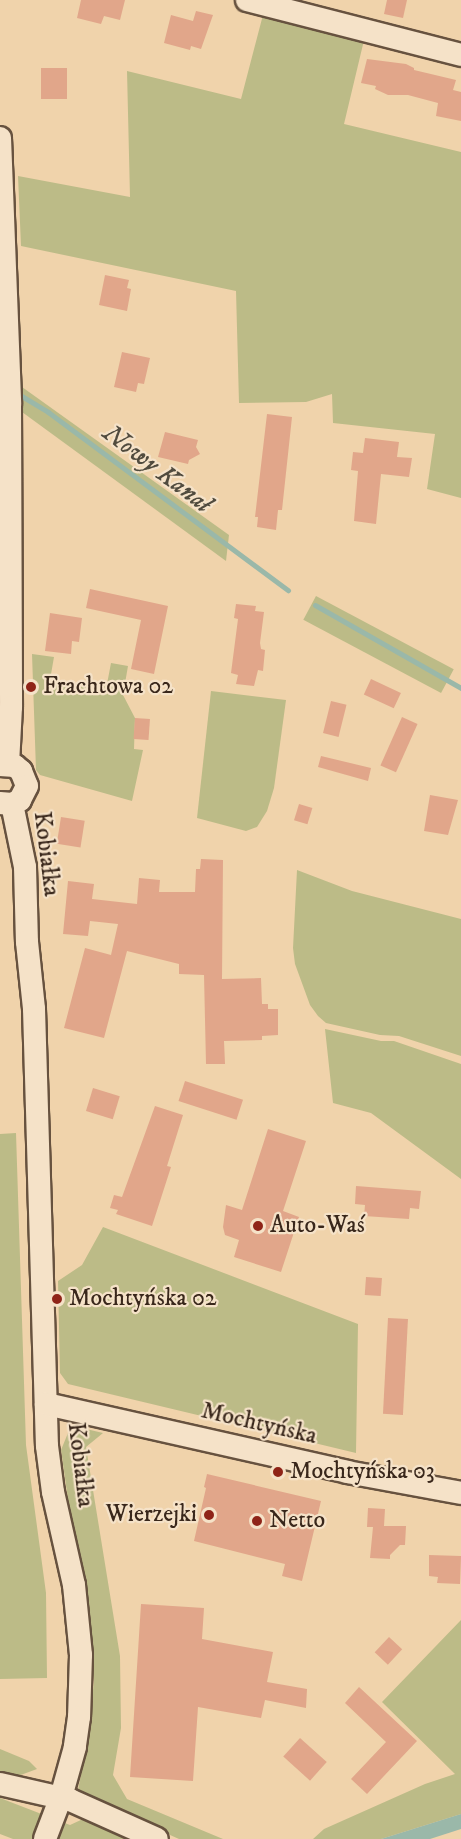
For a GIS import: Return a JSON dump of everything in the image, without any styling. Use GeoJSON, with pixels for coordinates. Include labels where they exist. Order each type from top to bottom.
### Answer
{"type":"FeatureCollection","features":[{"type":"Feature","properties":{"kind":"street"},"geometry":{"type":"LineString","coordinates":[[247,0],[461,54]]}},
{"type":"Feature","properties":{"kind":"street"},"geometry":{"type":"LineString","coordinates":[[0,138],[10,404],[11,707],[4,765],[21,771],[27,786],[20,800],[6,804]]}},
{"type":"Feature","properties":{"kind":"street","name":"Kobiałka"},"geometry":{"type":"LineString","coordinates":[[6,804],[25,867],[27,942],[34,1009],[50,1471],[74,1585],[81,1655],[78,1727],[61,1797],[49,1829]]}},
{"type":"Feature","properties":{"kind":"street","name":"Mochtyńska"},"geometry":{"type":"LineString","coordinates":[[46,1404],[357,1474],[461,1493]]}},
{"type":"Feature","properties":{"kind":"street"},"geometry":{"type":"LineString","coordinates":[[0,1784],[61,1797],[157,1839]]}},
{"type":"Feature","properties":{"kind":"shaded area"},"geometry":{"type":"Polygon","coordinates":[[[264,11],[365,36],[344,124],[461,152],[461,498],[427,489],[435,434],[333,423],[332,394],[306,402],[239,403],[236,291],[21,246],[18,176],[130,197],[127,71],[241,99],[264,11]]]}},
{"type":"Feature","properties":{"kind":"shaded area"},"geometry":{"type":"Polygon","coordinates":[[[22,387],[229,535],[226,561],[22,412],[22,387]]]}},
{"type":"Feature","properties":{"kind":"shaded area"},"geometry":{"type":"Polygon","coordinates":[[[316,596],[454,669],[441,693],[303,620],[316,596]]]}},
{"type":"Feature","properties":{"kind":"shaded area"},"geometry":{"type":"Polygon","coordinates":[[[32,654],[54,657],[50,680],[61,686],[70,683],[99,689],[107,684],[111,663],[128,666],[123,695],[135,718],[134,749],[143,750],[132,801],[40,775],[36,770],[32,654]]]}},
{"type":"Feature","properties":{"kind":"shaded area"},"geometry":{"type":"Polygon","coordinates":[[[211,691],[286,700],[274,788],[267,811],[257,827],[246,831],[197,818],[211,691]]]}},
{"type":"Feature","properties":{"kind":"shaded area"},"geometry":{"type":"Polygon","coordinates":[[[297,870],[352,891],[461,919],[461,1056],[399,1036],[380,1035],[326,1023],[318,1016],[310,1005],[295,964],[293,948],[297,870]]]}},
{"type":"Feature","properties":{"kind":"shaded area"},"geometry":{"type":"Polygon","coordinates":[[[325,1029],[381,1041],[394,1041],[461,1064],[461,1179],[371,1113],[333,1103],[325,1029]]]}},
{"type":"Feature","properties":{"kind":"shaded area"},"geometry":{"type":"Polygon","coordinates":[[[16,1133],[26,1445],[46,1593],[47,1678],[0,1679],[0,1134],[16,1133]]]}},
{"type":"Feature","properties":{"kind":"shaded area"},"geometry":{"type":"Polygon","coordinates":[[[103,1227],[358,1324],[356,1453],[68,1384],[60,1373],[58,1281],[82,1265],[103,1227]]]}},
{"type":"Feature","properties":{"kind":"shaded area"},"geometry":{"type":"Polygon","coordinates":[[[82,1428],[103,1433],[86,1447],[120,1656],[121,1728],[113,1775],[127,1799],[223,1839],[179,1839],[83,1796],[78,1790],[87,1744],[94,1681],[61,1450],[68,1433],[82,1428]]]}},
{"type":"Feature","properties":{"kind":"shaded area"},"geometry":{"type":"Polygon","coordinates":[[[461,1620],[461,1814],[381,1839],[313,1839],[324,1829],[425,1784],[455,1774],[382,1702],[461,1620]]]}},
{"type":"Feature","properties":{"kind":"shaded area"},"geometry":{"type":"Polygon","coordinates":[[[0,1749],[29,1761],[37,1769],[18,1776],[0,1775],[0,1749]]]}},
{"type":"Feature","properties":{"kind":"shaded area"},"geometry":{"type":"Polygon","coordinates":[[[0,1798],[70,1825],[83,1819],[93,1821],[134,1839],[13,1839],[0,1834],[0,1798]]]}},
{"type":"Feature","properties":{"kind":"shaded area"},"geometry":{"type":"Polygon","coordinates":[[[461,1814],[461,1829],[430,1839],[381,1839],[461,1814]]]}},
{"type":"Feature","properties":{"kind":"building"},"geometry":{"type":"Polygon","coordinates":[[[81,0],[125,0],[120,20],[104,16],[101,24],[77,18],[81,0]]]}},
{"type":"Feature","properties":{"kind":"building"},"geometry":{"type":"Polygon","coordinates":[[[387,0],[407,0],[403,18],[384,14],[387,0]]]}},
{"type":"Feature","properties":{"kind":"building"},"geometry":{"type":"Polygon","coordinates":[[[196,11],[213,15],[201,49],[191,46],[190,50],[164,43],[171,15],[193,21],[196,11]]]}},
{"type":"Feature","properties":{"kind":"building"},"geometry":{"type":"Polygon","coordinates":[[[367,59],[406,64],[414,70],[456,80],[453,90],[461,92],[461,121],[436,116],[438,103],[408,95],[388,95],[375,89],[376,86],[361,83],[367,59]]]}},
{"type":"Feature","properties":{"kind":"building"},"geometry":{"type":"Polygon","coordinates":[[[41,68],[67,68],[67,99],[41,99],[41,68]]]}},
{"type":"Feature","properties":{"kind":"building"},"geometry":{"type":"Polygon","coordinates":[[[105,275],[129,280],[127,288],[131,289],[127,311],[99,305],[105,275]]]}},
{"type":"Feature","properties":{"kind":"building"},"geometry":{"type":"Polygon","coordinates":[[[122,352],[150,358],[144,384],[138,383],[136,392],[114,387],[122,352]]]}},
{"type":"Feature","properties":{"kind":"building"},"geometry":{"type":"Polygon","coordinates":[[[267,414],[292,417],[282,510],[278,510],[276,530],[257,527],[258,517],[255,517],[267,414]]]}},
{"type":"Feature","properties":{"kind":"building"},"geometry":{"type":"Polygon","coordinates":[[[165,432],[198,440],[196,447],[200,454],[189,460],[188,464],[158,457],[165,432]]]}},
{"type":"Feature","properties":{"kind":"building"},"geometry":{"type":"Polygon","coordinates":[[[365,438],[399,442],[397,457],[412,458],[409,477],[381,474],[376,524],[354,521],[358,471],[351,470],[353,452],[363,453],[365,438]]]}},
{"type":"Feature","properties":{"kind":"building"},"geometry":{"type":"Polygon","coordinates":[[[90,589],[168,606],[154,674],[131,669],[141,620],[86,608],[90,589]]]}},
{"type":"Feature","properties":{"kind":"building"},"geometry":{"type":"Polygon","coordinates":[[[236,604],[256,606],[255,611],[264,612],[260,643],[261,649],[265,650],[263,671],[258,670],[254,686],[236,684],[238,675],[231,673],[238,619],[234,618],[236,604]]]}},
{"type":"Feature","properties":{"kind":"building"},"geometry":{"type":"Polygon","coordinates":[[[50,613],[82,618],[79,642],[72,641],[71,654],[45,651],[50,613]]]}},
{"type":"Feature","properties":{"kind":"building"},"geometry":{"type":"Polygon","coordinates":[[[371,679],[401,693],[394,708],[364,694],[371,679]]]}},
{"type":"Feature","properties":{"kind":"building"},"geometry":{"type":"Polygon","coordinates":[[[331,701],[347,705],[339,737],[323,733],[331,701]]]}},
{"type":"Feature","properties":{"kind":"building"},"geometry":{"type":"Polygon","coordinates":[[[402,717],[418,724],[396,772],[380,765],[402,717]]]}},
{"type":"Feature","properties":{"kind":"building"},"geometry":{"type":"Polygon","coordinates":[[[135,718],[150,719],[148,740],[134,739],[135,718]]]}},
{"type":"Feature","properties":{"kind":"building"},"geometry":{"type":"Polygon","coordinates":[[[321,756],[371,768],[368,781],[318,767],[321,756]]]}},
{"type":"Feature","properties":{"kind":"building"},"geometry":{"type":"Polygon","coordinates":[[[430,795],[458,800],[448,835],[424,831],[430,795]]]}},
{"type":"Feature","properties":{"kind":"building"},"geometry":{"type":"Polygon","coordinates":[[[299,804],[312,808],[307,824],[294,820],[299,804]]]}},
{"type":"Feature","properties":{"kind":"building"},"geometry":{"type":"Polygon","coordinates":[[[61,817],[85,821],[80,847],[57,844],[61,817]]]}},
{"type":"Feature","properties":{"kind":"building"},"geometry":{"type":"Polygon","coordinates":[[[201,859],[223,860],[222,979],[261,978],[262,1004],[268,1004],[268,1009],[278,1009],[278,1035],[262,1036],[262,1040],[224,1041],[225,1064],[206,1064],[204,975],[179,974],[179,964],[127,951],[104,1038],[64,1028],[85,948],[111,955],[118,924],[90,921],[88,936],[63,934],[68,881],[94,884],[92,899],[137,904],[139,878],[160,880],[159,892],[195,892],[196,869],[200,869],[201,859]]]}},
{"type":"Feature","properties":{"kind":"building"},"geometry":{"type":"Polygon","coordinates":[[[185,1081],[243,1100],[237,1120],[179,1101],[185,1081]]]}},
{"type":"Feature","properties":{"kind":"building"},"geometry":{"type":"Polygon","coordinates":[[[93,1088],[120,1096],[113,1119],[86,1111],[93,1088]]]}},
{"type":"Feature","properties":{"kind":"building"},"geometry":{"type":"Polygon","coordinates":[[[155,1106],[183,1115],[167,1166],[171,1167],[152,1226],[116,1214],[118,1210],[110,1208],[114,1195],[122,1197],[155,1106]]]}},
{"type":"Feature","properties":{"kind":"building"},"geometry":{"type":"Polygon","coordinates":[[[268,1129],[306,1141],[283,1211],[299,1217],[281,1272],[234,1257],[239,1240],[225,1235],[223,1227],[226,1205],[242,1210],[268,1129]]]}},
{"type":"Feature","properties":{"kind":"building"},"geometry":{"type":"Polygon","coordinates":[[[356,1186],[421,1191],[419,1209],[410,1208],[409,1219],[364,1216],[365,1205],[355,1204],[356,1186]]]}},
{"type":"Feature","properties":{"kind":"building"},"geometry":{"type":"Polygon","coordinates":[[[366,1277],[382,1278],[381,1296],[365,1295],[366,1277]]]}},
{"type":"Feature","properties":{"kind":"building"},"geometry":{"type":"Polygon","coordinates":[[[388,1318],[408,1319],[403,1415],[383,1414],[388,1318]]]}},
{"type":"Feature","properties":{"kind":"building","name":"Netto"},"geometry":{"type":"Polygon","coordinates":[[[207,1474],[321,1501],[302,1581],[282,1576],[285,1564],[194,1541],[207,1474]]]}},
{"type":"Feature","properties":{"kind":"building"},"geometry":{"type":"Polygon","coordinates":[[[368,1508],[385,1509],[384,1526],[406,1526],[405,1545],[400,1545],[390,1555],[390,1559],[370,1558],[373,1527],[367,1527],[368,1508]]]}},
{"type":"Feature","properties":{"kind":"building"},"geometry":{"type":"Polygon","coordinates":[[[429,1555],[461,1556],[460,1584],[437,1583],[438,1577],[429,1576],[429,1555]]]}},
{"type":"Feature","properties":{"kind":"building"},"geometry":{"type":"Polygon","coordinates":[[[141,1604],[204,1608],[202,1639],[273,1652],[267,1682],[307,1689],[306,1708],[265,1700],[261,1718],[198,1707],[193,1781],[130,1777],[141,1604]]]}},
{"type":"Feature","properties":{"kind":"building"},"geometry":{"type":"Polygon","coordinates":[[[389,1637],[402,1649],[388,1665],[375,1652],[389,1637]]]}},
{"type":"Feature","properties":{"kind":"building"},"geometry":{"type":"Polygon","coordinates":[[[359,1687],[417,1741],[367,1794],[351,1779],[386,1742],[345,1703],[359,1687]]]}},
{"type":"Feature","properties":{"kind":"building"},"geometry":{"type":"Polygon","coordinates":[[[300,1738],[327,1762],[310,1781],[283,1757],[300,1738]]]}},
{"type":"Feature","properties":{"kind":"waterway","name":"Nowy Kanał"},"geometry":{"type":"LineString","coordinates":[[15,392],[48,412],[288,590]]}},
{"type":"Feature","properties":{"kind":"waterway","name":"Nowy Kanał"},"geometry":{"type":"LineString","coordinates":[[315,605],[461,688]]}},
{"type":"Feature","properties":{"kind":"place","name":"Frachtowa 02"},"geometry":{"type":"Point","coordinates":[31,687]}},
{"type":"Feature","properties":{"kind":"place","name":"Auto-Waś"},"geometry":{"type":"Point","coordinates":[258,1226]}},
{"type":"Feature","properties":{"kind":"place","name":"Mochtyńska 02"},"geometry":{"type":"Point","coordinates":[57,1299]}},
{"type":"Feature","properties":{"kind":"place","name":"Mochtyńska 03"},"geometry":{"type":"Point","coordinates":[278,1472]}},
{"type":"Feature","properties":{"kind":"place","name":"Wierzejki"},"geometry":{"type":"Point","coordinates":[209,1515]}},
{"type":"Feature","properties":{"kind":"place","name":"Netto"},"geometry":{"type":"Point","coordinates":[257,1521]}}]}
